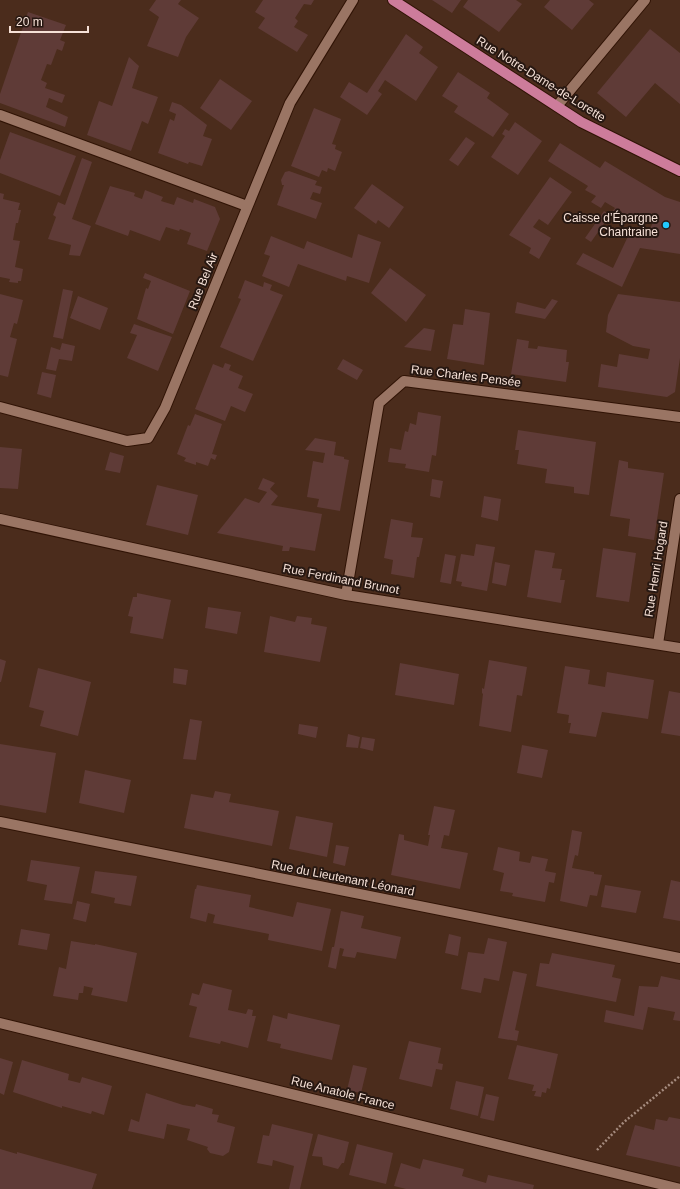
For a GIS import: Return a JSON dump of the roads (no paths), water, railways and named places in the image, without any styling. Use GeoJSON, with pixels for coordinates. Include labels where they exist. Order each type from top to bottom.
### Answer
{"type":"FeatureCollection","features":[{"type":"Feature","properties":{"kind":"main road","name":"Rue Notre-Dame-de-Lorette"},"geometry":{"type":"LineString","coordinates":[[393,0],[581,122],[680,172]]}},
{"type":"Feature","properties":{"kind":"street","name":"Rue Bel Air"},"geometry":{"type":"LineString","coordinates":[[0,407],[127,441],[148,438],[165,408],[290,103],[353,0]]}},
{"type":"Feature","properties":{"kind":"street"},"geometry":{"type":"LineString","coordinates":[[557,106],[645,0]]}},
{"type":"Feature","properties":{"kind":"street"},"geometry":{"type":"LineString","coordinates":[[0,115],[247,206]]}},
{"type":"Feature","properties":{"kind":"street","name":"Rue Charles Pensée"},"geometry":{"type":"LineString","coordinates":[[346,595],[378,403],[404,381],[680,417]]}},
{"type":"Feature","properties":{"kind":"street","name":"Rue Henri Hogard"},"geometry":{"type":"LineString","coordinates":[[658,644],[680,499]]}},
{"type":"Feature","properties":{"kind":"street","name":"Rue Ferdinand Brunot"},"geometry":{"type":"LineString","coordinates":[[0,519],[346,595],[680,648]]}},
{"type":"Feature","properties":{"kind":"street","name":"Rue du Lieutenant Léonard"},"geometry":{"type":"LineString","coordinates":[[0,822],[680,958]]}},
{"type":"Feature","properties":{"kind":"street","name":"Rue Anatole France"},"geometry":{"type":"LineString","coordinates":[[0,1022],[680,1189]]}},
{"type":"Feature","properties":{"kind":"place","name":"Caisse d’Épargne Chantraine"},"geometry":{"type":"Point","coordinates":[666,225]}}]}
